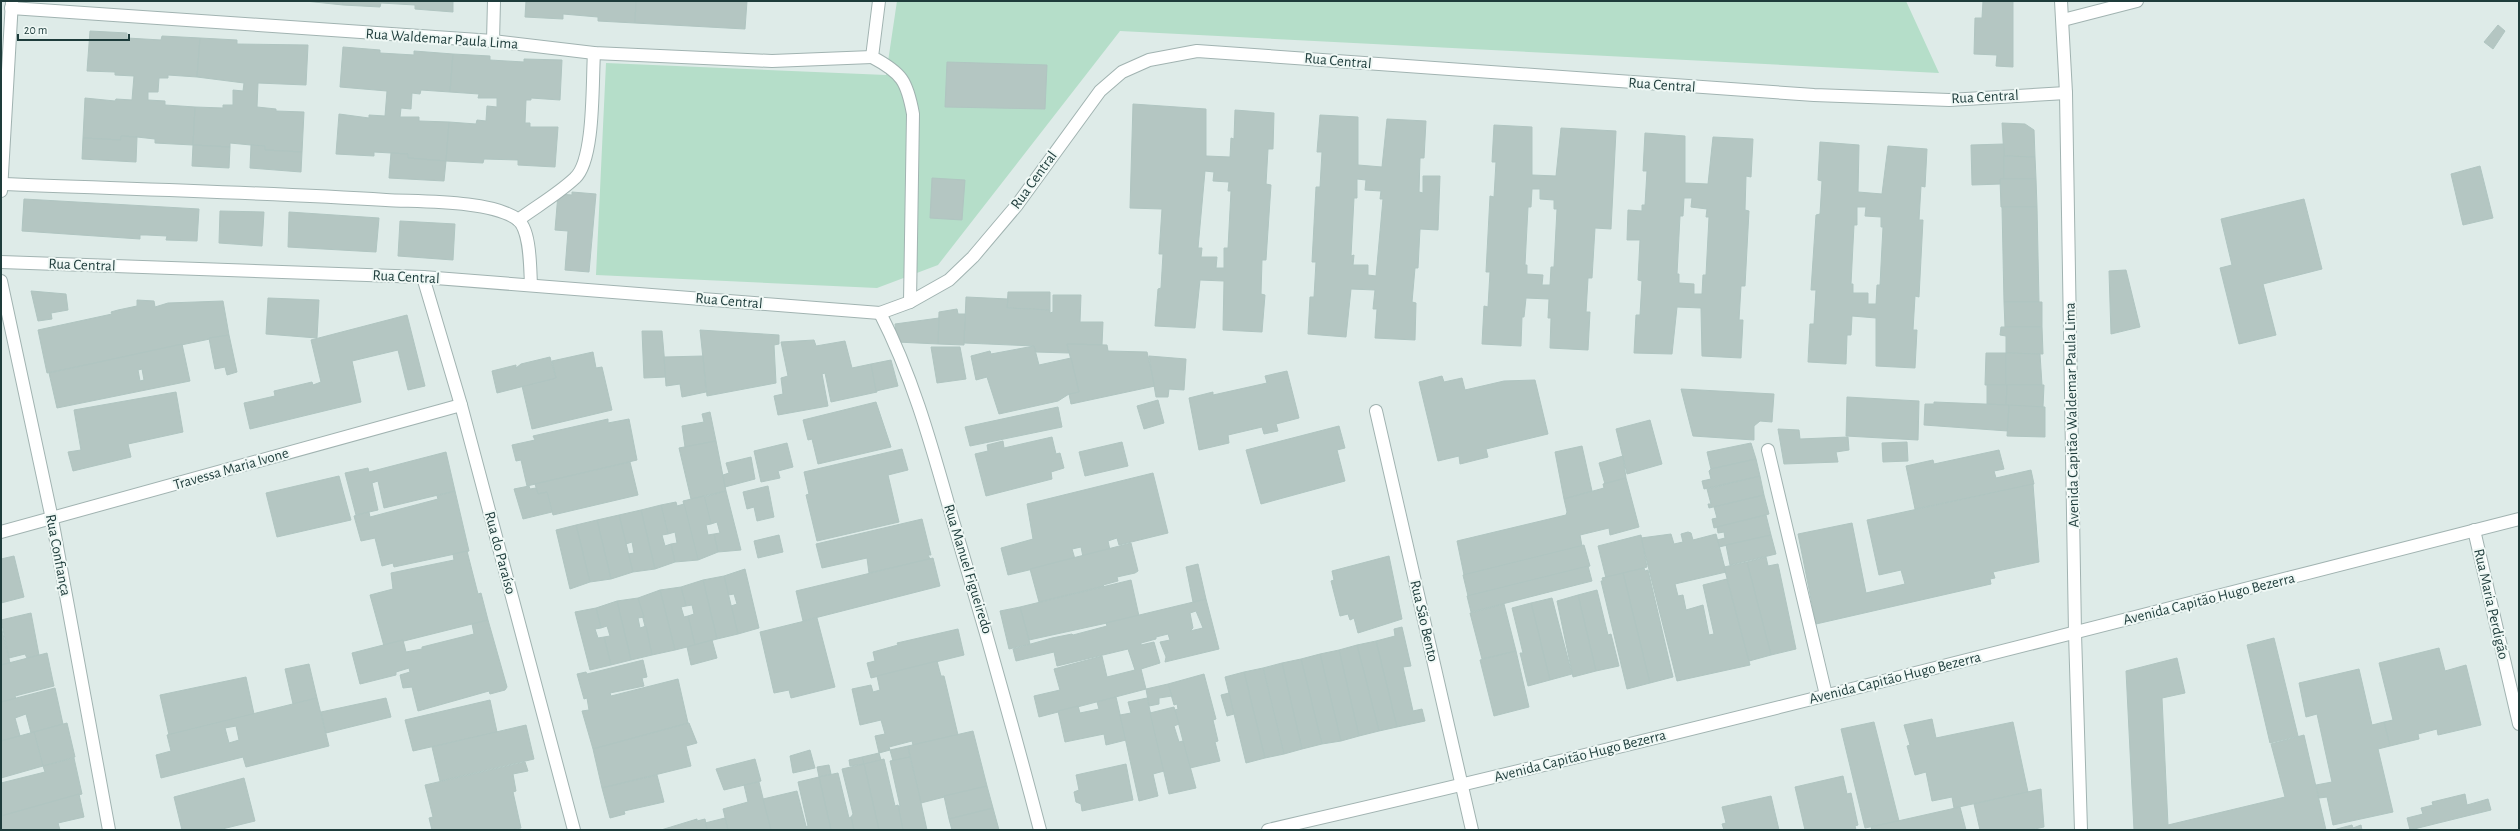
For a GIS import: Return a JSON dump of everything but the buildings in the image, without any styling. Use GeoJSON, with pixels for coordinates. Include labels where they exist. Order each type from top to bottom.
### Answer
{"type":"FeatureCollection","features":[{"type":"Feature","properties":{"kind":"street"},"geometry":{"type":"LineString","coordinates":[[492,41],[494,1]]}},
{"type":"Feature","properties":{"kind":"street"},"geometry":{"type":"LineString","coordinates":[[879,1],[872,57],[890,66],[902,76],[909,94],[913,114],[910,302]]}},
{"type":"Feature","properties":{"kind":"street","name":"Avenida Capitão Waldemar Paula Lima"},"geometry":{"type":"LineString","coordinates":[[2061,1],[2066,93],[2075,633],[2081,830]]}},
{"type":"Feature","properties":{"kind":"street"},"geometry":{"type":"LineString","coordinates":[[2062,20],[2137,1]]}},
{"type":"Feature","properties":{"kind":"street"},"geometry":{"type":"LineString","coordinates":[[1,191],[11,4]]}},
{"type":"Feature","properties":{"kind":"street","name":"Rua Waldemar Paula Lima"},"geometry":{"type":"LineString","coordinates":[[11,4],[492,41],[594,53],[772,61],[872,57]]}},
{"type":"Feature","properties":{"kind":"street","name":"Rua Central"},"geometry":{"type":"LineString","coordinates":[[1,262],[423,277],[880,313],[910,302],[949,280],[973,257],[1017,205],[1100,91],[1122,72],[1149,60],[1197,51],[1529,76],[1838,96],[1949,100],[2066,93]]}},
{"type":"Feature","properties":{"kind":"street"},"geometry":{"type":"LineString","coordinates":[[518,220],[576,178],[585,165],[589,143],[594,53]]}},
{"type":"Feature","properties":{"kind":"street"},"geometry":{"type":"LineString","coordinates":[[1,184],[288,194],[465,205],[501,211],[518,220],[529,248],[531,285]]}},
{"type":"Feature","properties":{"kind":"street","name":"Rua do Paraíso"},"geometry":{"type":"LineString","coordinates":[[423,277],[460,405],[574,830]]}},
{"type":"Feature","properties":{"kind":"street","name":"Rua Confiança"},"geometry":{"type":"LineString","coordinates":[[1,281],[52,519],[108,830]]}},
{"type":"Feature","properties":{"kind":"street","name":"Rua Manuel Figueiredo"},"geometry":{"type":"LineString","coordinates":[[880,313],[895,343],[926,429],[999,675],[1040,830]]}},
{"type":"Feature","properties":{"kind":"street","name":"Travessa Maria Ivone"},"geometry":{"type":"LineString","coordinates":[[1,532],[460,405]]}},
{"type":"Feature","properties":{"kind":"street","name":"Rua São Bento"},"geometry":{"type":"LineString","coordinates":[[1376,411],[1472,830]]}},
{"type":"Feature","properties":{"kind":"street"},"geometry":{"type":"LineString","coordinates":[[1768,450],[1826,696]]}},
{"type":"Feature","properties":{"kind":"street","name":"Avenida Capitão Hugo Bezerra"},"geometry":{"type":"LineString","coordinates":[[1268,830],[1461,786],[1826,696],[2519,519]]}},
{"type":"Feature","properties":{"kind":"street","name":"Rua Maria Perdigão"},"geometry":{"type":"LineString","coordinates":[[2474,530],[2519,724]]}},
{"type":"Feature","properties":{"kind":"green space"},"geometry":{"type":"Polygon","coordinates":[[[897,1],[1906,1],[1939,73],[1120,31],[938,265],[877,288],[596,275],[606,63],[886,75],[897,1]]]}}]}
